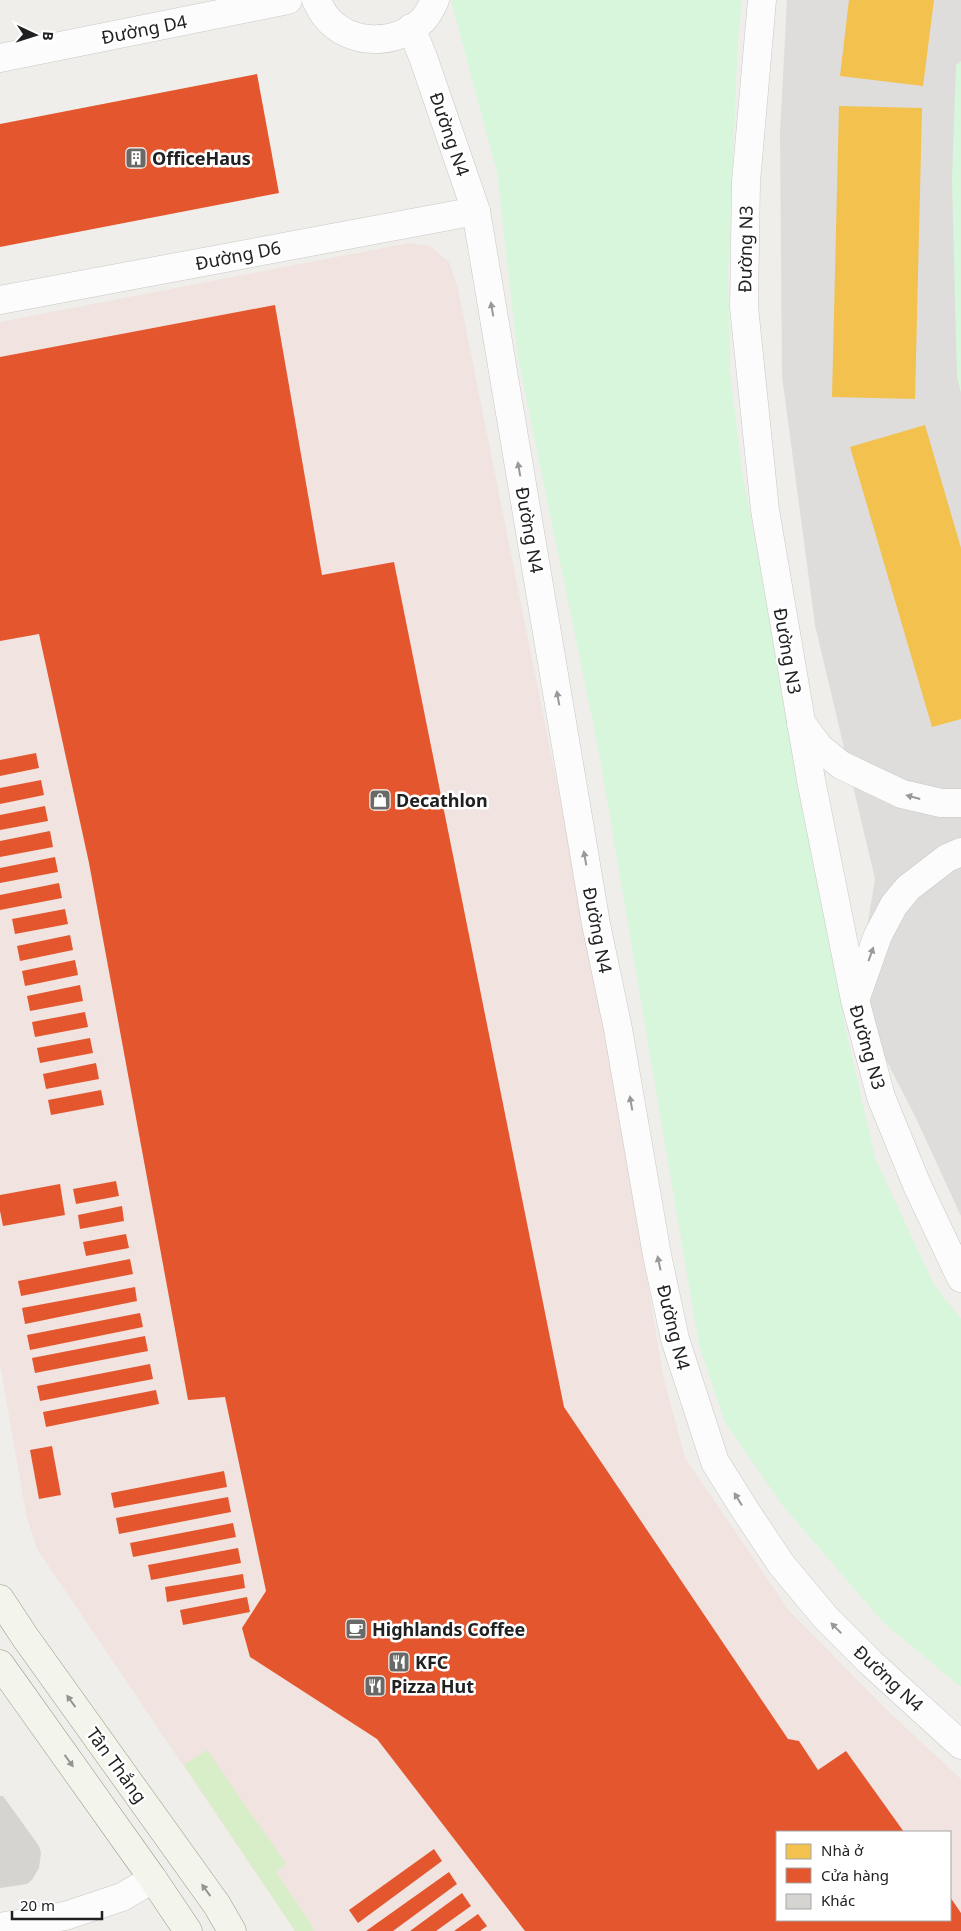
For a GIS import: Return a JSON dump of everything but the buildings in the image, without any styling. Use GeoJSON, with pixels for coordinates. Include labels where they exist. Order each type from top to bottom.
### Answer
{"type":"FeatureCollection","features":[{"type":"Feature","properties":{"kind":"street","name":"Đường D4"},"geometry":{"type":"LineString","coordinates":[[0,58],[288,0]]}},
{"type":"Feature","properties":{"kind":"street"},"geometry":{"type":"LineString","coordinates":[[316,0],[326,17],[342,31],[363,39],[384,39],[406,32],[423,19],[435,0]]}},
{"type":"Feature","properties":{"kind":"street","name":"Đường N3"},"geometry":{"type":"LineString","coordinates":[[762,0],[746,182],[744,307],[765,510],[801,723],[854,1000],[881,1096],[917,1185],[961,1278]]}},
{"type":"Feature","properties":{"kind":"street","name":"Đường N4"},"geometry":{"type":"LineString","coordinates":[[411,28],[476,211],[596,924],[618,1030],[659,1264],[675,1339],[690,1390],[715,1462],[782,1564],[826,1618],[871,1663],[961,1745]]}},
{"type":"Feature","properties":{"kind":"street","name":"Đường D6"},"geometry":{"type":"LineString","coordinates":[[0,300],[476,211]]}},
{"type":"Feature","properties":{"kind":"street"},"geometry":{"type":"LineString","coordinates":[[801,723],[820,747],[841,765],[902,794],[940,803],[961,803]]}},
{"type":"Feature","properties":{"kind":"street"},"geometry":{"type":"LineString","coordinates":[[854,1000],[878,935],[894,905],[908,888],[947,858],[961,852]]}},
{"type":"Feature","properties":{"kind":"street","name":"Tân Thắng"},"geometry":{"type":"LineString","coordinates":[[0,1599],[217,1905],[232,1931]]}},
{"type":"Feature","properties":{"kind":"street","name":"Tân Thắng"},"geometry":{"type":"LineString","coordinates":[[0,1664],[154,1880],[188,1931]]}},
{"type":"Feature","properties":{"kind":"street"},"geometry":{"type":"LineString","coordinates":[[0,1927],[65,1916],[122,1897],[154,1880]]}},
{"type":"Feature","properties":{"kind":"shaded area"},"geometry":{"type":"Polygon","coordinates":[[[787,0],[961,0],[961,1216],[914,1114],[855,1000],[875,879],[815,625],[782,376],[780,133],[787,0]]]}},
{"type":"Feature","properties":{"kind":"shaded area"},"geometry":{"type":"Polygon","coordinates":[[[409,243],[430,246],[449,262],[458,289],[602,1009],[663,1375],[685,1458],[790,1612],[891,1714],[961,1779],[961,1931],[295,1931],[37,1549],[26,1514],[0,1364],[0,322],[409,243]]]}},
{"type":"Feature","properties":{"kind":"green space"},"geometry":{"type":"Polygon","coordinates":[[[451,0],[742,0],[738,38],[728,276],[730,373],[742,471],[846,1030],[875,1158],[934,1285],[961,1319],[961,1687],[883,1622],[783,1506],[725,1422],[699,1345],[598,747],[518,358],[497,172],[451,0]]]}},
{"type":"Feature","properties":{"kind":"green space"},"geometry":{"type":"Polygon","coordinates":[[[961,61],[961,393],[957,377],[952,180],[956,65],[961,61]]]}},
{"type":"Feature","properties":{"kind":"green space"},"geometry":{"type":"Polygon","coordinates":[[[207,1750],[286,1864],[276,1872],[311,1924],[313,1931],[295,1931],[184,1765],[207,1750]]]}},
{"type":"Feature","properties":{"kind":"place","name":"OfficeHaus"},"geometry":{"type":"Point","coordinates":[136,158]}},
{"type":"Feature","properties":{"kind":"place","name":"Decathlon"},"geometry":{"type":"Point","coordinates":[380,800]}},
{"type":"Feature","properties":{"kind":"place","name":"Highlands Coffee"},"geometry":{"type":"Point","coordinates":[356,1629]}},
{"type":"Feature","properties":{"kind":"place","name":"KFC"},"geometry":{"type":"Point","coordinates":[399,1662]}},
{"type":"Feature","properties":{"kind":"place","name":"Pizza Hut"},"geometry":{"type":"Point","coordinates":[375,1686]}}]}
